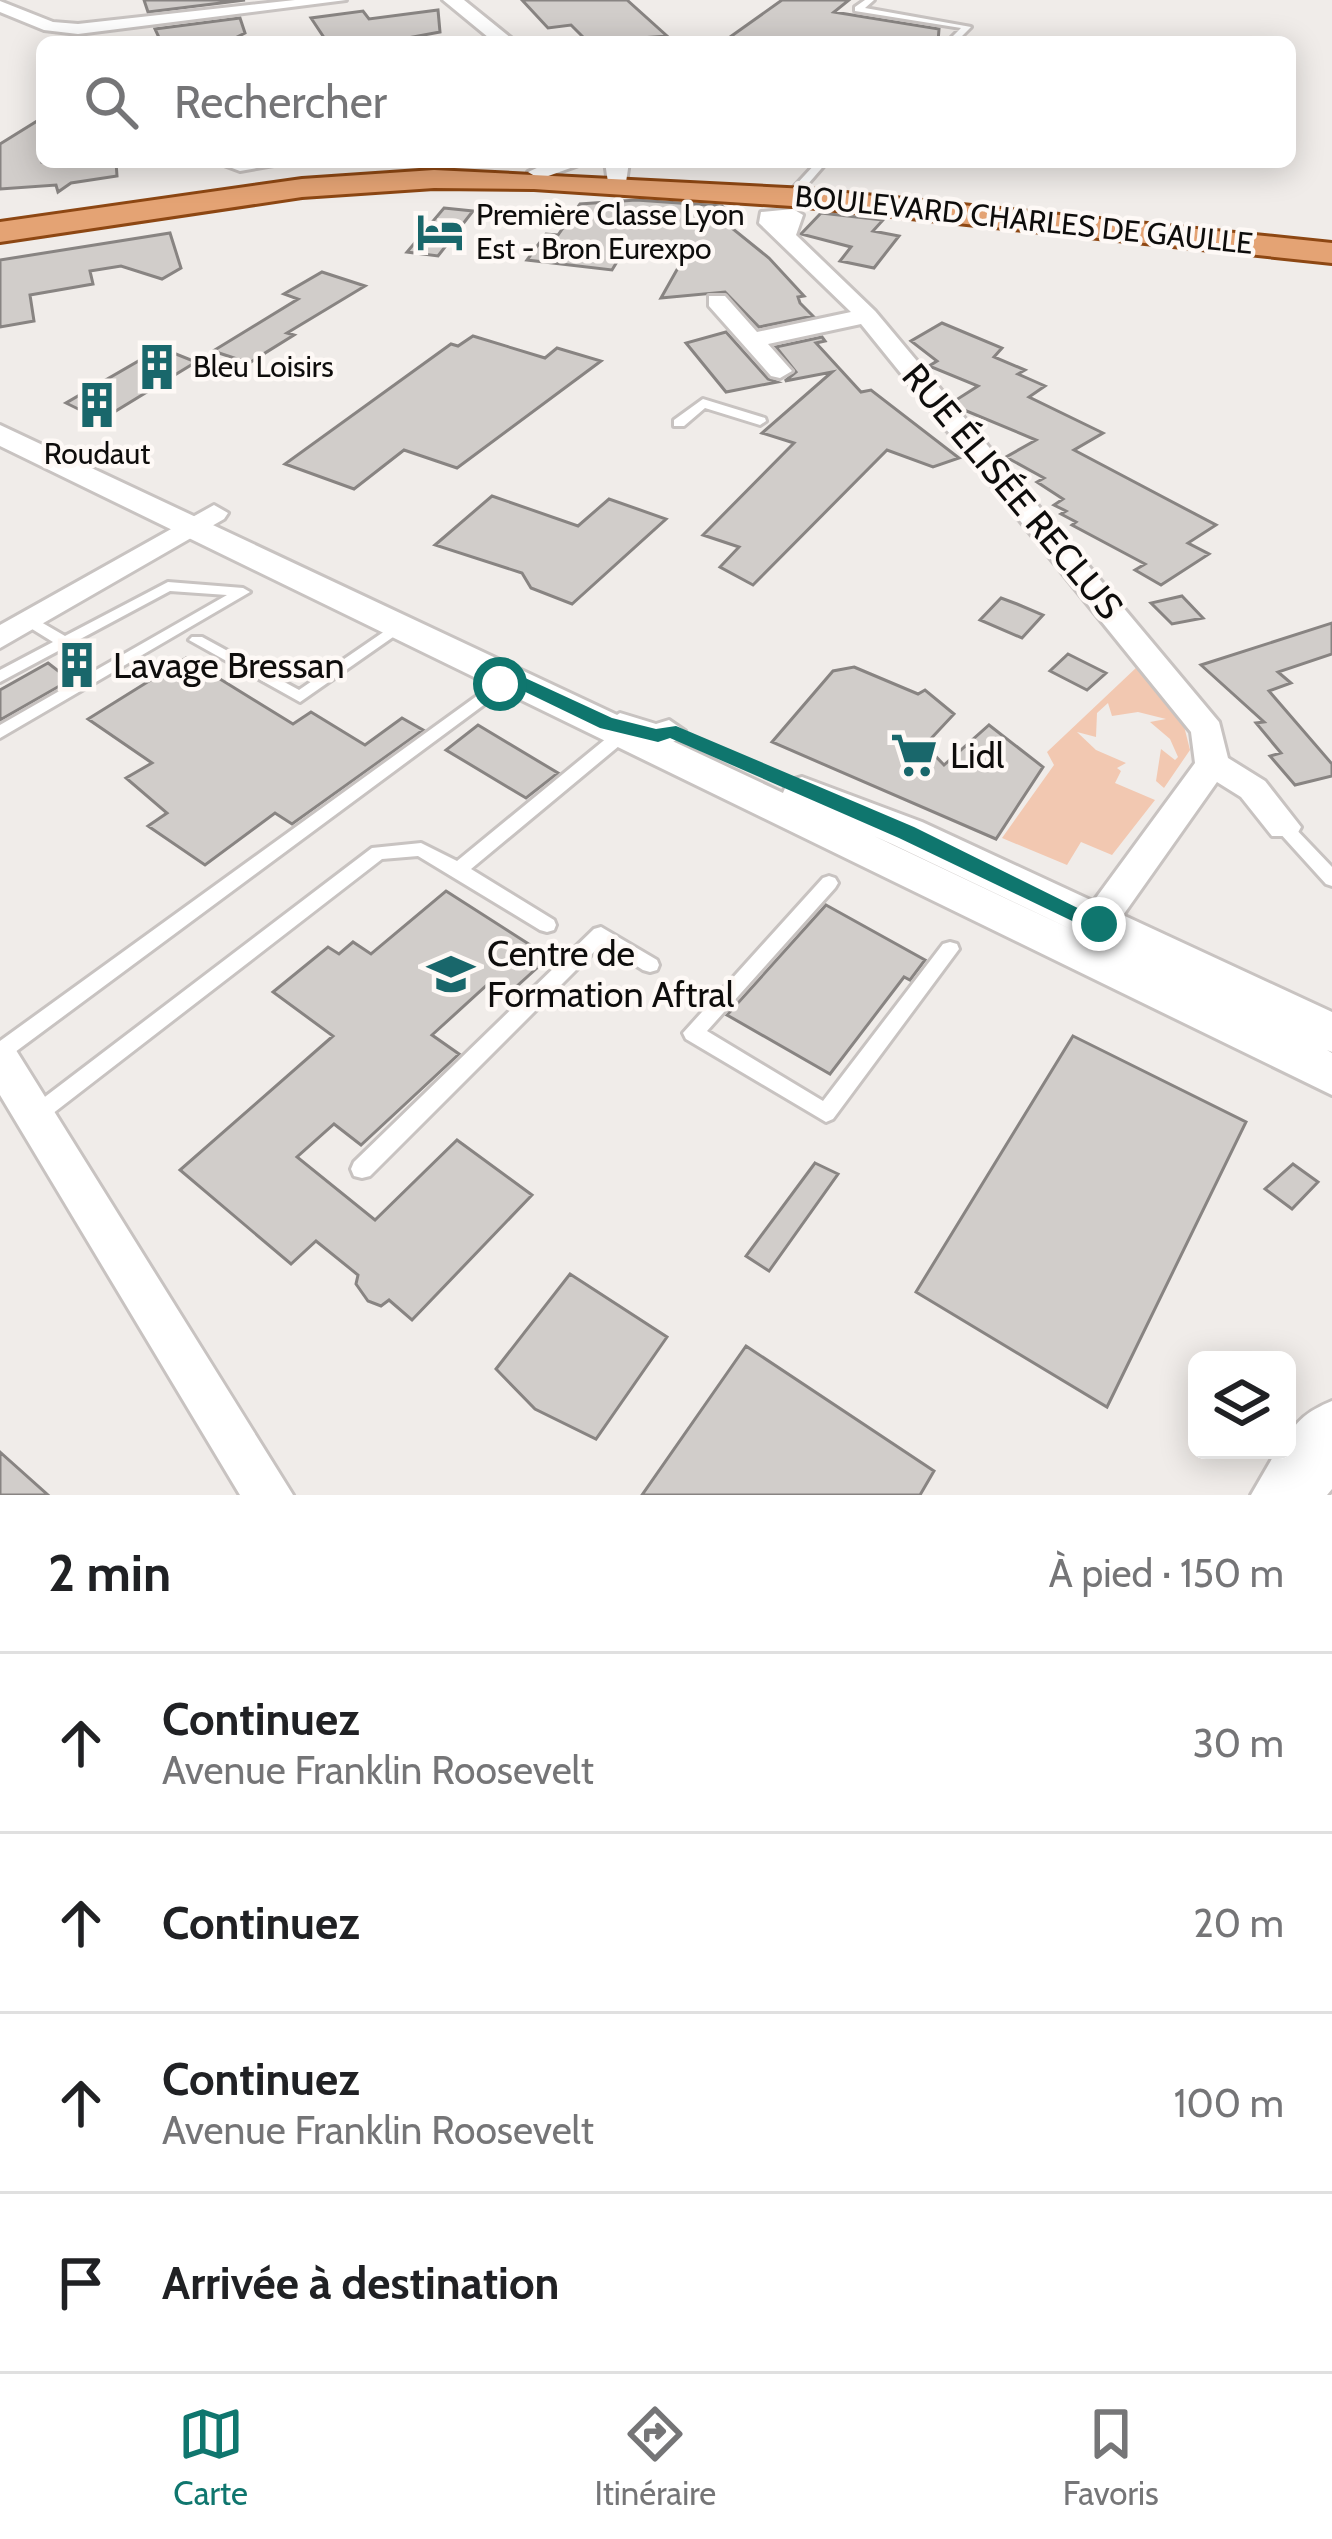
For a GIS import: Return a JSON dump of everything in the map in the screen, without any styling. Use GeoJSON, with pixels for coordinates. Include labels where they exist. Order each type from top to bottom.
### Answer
{"type":"FeatureCollection","features":[{"type":"Feature","properties":{"kind":"main road"},"geometry":{"type":"LineString","coordinates":[[602,171],[1332,236]]}},
{"type":"Feature","properties":{"kind":"main road","name":"BOULEVARD CHARLES DE GAULLE"},"geometry":{"type":"LineString","coordinates":[[0,227],[230,196],[535,181],[602,171],[906,213],[1332,253]]}},
{"type":"Feature","properties":{"kind":"main road","name":"BOULEVARD CHARLES DE GAULLE"},"geometry":{"type":"LineString","coordinates":[[0,227],[331,178],[535,181]]}},
{"type":"Feature","properties":{"kind":"main road"},"geometry":{"type":"LineString","coordinates":[[1286,1495],[1332,1434]]}},
{"type":"Feature","properties":{"kind":"street"},"geometry":{"type":"LineString","coordinates":[[103,31],[153,0]]}},
{"type":"Feature","properties":{"kind":"street"},"geometry":{"type":"LineString","coordinates":[[0,6],[50,27],[103,31],[338,0]]}},
{"type":"Feature","properties":{"kind":"street"},"geometry":{"type":"LineString","coordinates":[[452,0],[498,36]]}},
{"type":"Feature","properties":{"kind":"street","name":"RUE ÉLISÉE RECLUS"},"geometry":{"type":"LineString","coordinates":[[785,236],[867,316],[1207,730],[1213,764]]}},
{"type":"Feature","properties":{"kind":"street"},"geometry":{"type":"LineString","coordinates":[[717,301],[780,371]]}},
{"type":"Feature","properties":{"kind":"street"},"geometry":{"type":"LineString","coordinates":[[751,340],[867,316]]}},
{"type":"Feature","properties":{"kind":"street"},"geometry":{"type":"LineString","coordinates":[[0,414],[401,625],[616,728],[1087,939],[1332,1034]]}},
{"type":"Feature","properties":{"kind":"street"},"geometry":{"type":"LineString","coordinates":[[0,434],[907,832],[1332,1076]]}},
{"type":"Feature","properties":{"kind":"street"},"geometry":{"type":"LineString","coordinates":[[0,638],[15,617],[193,515]]}},
{"type":"Feature","properties":{"kind":"street"},"geometry":{"type":"LineString","coordinates":[[616,728],[658,736],[670,731]]}},
{"type":"Feature","properties":{"kind":"street"},"geometry":{"type":"LineString","coordinates":[[1087,939],[1213,764],[1253,789],[1285,827]]}},
{"type":"Feature","properties":{"kind":"street"},"geometry":{"type":"LineString","coordinates":[[0,1055],[268,1495]]}},
{"type":"Feature","properties":{"kind":"lane"},"geometry":{"type":"LineString","coordinates":[[870,0],[858,10],[968,27],[958,36]]}},
{"type":"Feature","properties":{"kind":"lane"},"geometry":{"type":"LineString","coordinates":[[797,190],[817,168]]}},
{"type":"Feature","properties":{"kind":"lane"},"geometry":{"type":"LineString","coordinates":[[679,423],[703,403],[760,421]]}},
{"type":"Feature","properties":{"kind":"lane"},"geometry":{"type":"LineString","coordinates":[[0,677],[168,586],[242,592],[0,732]]}},
{"type":"Feature","properties":{"kind":"lane"},"geometry":{"type":"LineString","coordinates":[[15,617],[64,642]]}},
{"type":"Feature","properties":{"kind":"lane"},"geometry":{"type":"LineString","coordinates":[[197,640],[300,697],[401,625]]}},
{"type":"Feature","properties":{"kind":"lane"},"geometry":{"type":"LineString","coordinates":[[0,1055],[510,677]]}},
{"type":"Feature","properties":{"kind":"lane"},"geometry":{"type":"LineString","coordinates":[[458,870],[616,728]]}},
{"type":"Feature","properties":{"kind":"lane"},"geometry":{"type":"LineString","coordinates":[[1285,827],[1332,879]]}},
{"type":"Feature","properties":{"kind":"lane"},"geometry":{"type":"LineString","coordinates":[[36,1115],[378,854],[421,849],[547,925]]}},
{"type":"Feature","properties":{"kind":"lane"},"geometry":{"type":"LineString","coordinates":[[829,883],[693,1033],[826,1113],[950,949]]}},
{"type":"Feature","properties":{"kind":"lane"},"geometry":{"type":"LineString","coordinates":[[362,1168],[601,934],[650,965]]}},
{"type":"Feature","properties":{"kind":"shaded area"},"geometry":{"type":"Polygon","coordinates":[[[1138,666],[1183,722],[1190,750],[1164,788],[1156,781],[1161,749],[1175,760],[1178,757],[1170,739],[1150,722],[1166,719],[1138,712],[1112,716],[1108,703],[1097,713],[1096,737],[1077,732],[1096,750],[1126,763],[1117,768],[1121,771],[1115,783],[1155,800],[1112,855],[1081,842],[1067,865],[1002,838],[1054,765],[1047,752],[1138,666]]]}},
{"type":"Feature","properties":{"kind":"building"},"geometry":{"type":"Polygon","coordinates":[[[144,0],[245,0],[148,12],[144,0]]]}},
{"type":"Feature","properties":{"kind":"building"},"geometry":{"type":"Polygon","coordinates":[[[522,0],[627,0],[667,36],[582,36],[571,25],[548,28],[522,0]]]}},
{"type":"Feature","properties":{"kind":"building"},"geometry":{"type":"Polygon","coordinates":[[[782,0],[849,0],[834,12],[939,29],[938,36],[731,36],[782,0]]]}},
{"type":"Feature","properties":{"kind":"building"},"geometry":{"type":"Polygon","coordinates":[[[438,10],[440,32],[323,36],[311,18],[363,11],[369,19],[438,10]]]}},
{"type":"Feature","properties":{"kind":"building"},"geometry":{"type":"Polygon","coordinates":[[[240,18],[245,33],[158,36],[155,29],[240,18]]]}},
{"type":"Feature","properties":{"kind":"building"},"geometry":{"type":"Polygon","coordinates":[[[36,122],[36,168],[116,168],[117,176],[71,183],[58,192],[56,185],[0,189],[0,144],[36,122]]]}},
{"type":"Feature","properties":{"kind":"building"},"geometry":{"type":"Polygon","coordinates":[[[636,200],[722,206],[740,227],[728,225],[769,258],[804,296],[798,297],[800,303],[813,316],[759,327],[725,292],[661,298],[683,259],[623,252],[612,270],[527,260],[546,234],[558,235],[580,204],[636,200]]]}},
{"type":"Feature","properties":{"kind":"building","name":"Première Classe Lyon Est - Bron Eurexpo"},"geometry":{"type":"Polygon","coordinates":[[[444,208],[473,211],[438,256],[407,252],[444,208]]]}},
{"type":"Feature","properties":{"kind":"building"},"geometry":{"type":"Polygon","coordinates":[[[821,213],[883,220],[873,231],[899,236],[874,268],[840,261],[851,247],[801,234],[821,213]]]}},
{"type":"Feature","properties":{"kind":"building"},"geometry":{"type":"Polygon","coordinates":[[[170,233],[181,268],[162,279],[121,266],[90,271],[93,284],[30,295],[34,321],[0,327],[0,260],[170,233]]]}},
{"type":"Feature","properties":{"kind":"building"},"geometry":{"type":"Polygon","coordinates":[[[322,272],[365,286],[287,333],[294,335],[249,363],[213,351],[298,299],[284,294],[322,272]]]}},
{"type":"Feature","properties":{"kind":"building"},"geometry":{"type":"Polygon","coordinates":[[[942,323],[1002,348],[994,357],[1025,370],[1018,374],[1045,386],[1029,397],[1103,433],[1074,450],[1216,525],[1188,543],[1209,554],[1161,585],[1135,570],[1145,564],[1072,525],[1076,522],[1054,505],[1063,499],[1037,482],[1044,478],[1006,457],[1036,440],[964,410],[956,400],[978,386],[929,366],[937,361],[911,341],[942,323]]]}},
{"type":"Feature","properties":{"kind":"building"},"geometry":{"type":"Polygon","coordinates":[[[726,332],[768,379],[777,382],[726,392],[686,343],[726,332]]]}},
{"type":"Feature","properties":{"kind":"building"},"geometry":{"type":"Polygon","coordinates":[[[473,336],[545,358],[557,348],[601,361],[457,468],[404,450],[354,489],[285,464],[451,344],[458,346],[473,336]]]}},
{"type":"Feature","properties":{"kind":"building"},"geometry":{"type":"Polygon","coordinates":[[[822,337],[825,341],[816,343],[861,392],[871,390],[959,458],[933,467],[887,450],[753,585],[720,567],[739,547],[703,535],[794,443],[762,433],[832,372],[785,381],[796,372],[776,347],[822,337]]]}},
{"type":"Feature","properties":{"kind":"building"},"geometry":{"type":"Polygon","coordinates":[[[161,348],[196,362],[101,420],[66,403],[161,348]]]}},
{"type":"Feature","properties":{"kind":"building"},"geometry":{"type":"Polygon","coordinates":[[[492,496],[578,526],[609,499],[666,519],[572,604],[531,588],[522,573],[435,545],[492,496]]]}},
{"type":"Feature","properties":{"kind":"building"},"geometry":{"type":"Polygon","coordinates":[[[1182,596],[1203,618],[1172,624],[1151,603],[1182,596]]]}},
{"type":"Feature","properties":{"kind":"building"},"geometry":{"type":"Polygon","coordinates":[[[1001,598],[1043,615],[1022,638],[980,620],[1001,598]]]}},
{"type":"Feature","properties":{"kind":"building"},"geometry":{"type":"Polygon","coordinates":[[[1332,623],[1332,654],[1278,672],[1291,683],[1269,691],[1332,764],[1332,776],[1295,785],[1270,756],[1281,753],[1256,723],[1264,722],[1201,665],[1332,623]]]}},
{"type":"Feature","properties":{"kind":"building"},"geometry":{"type":"Polygon","coordinates":[[[1068,654],[1106,673],[1087,690],[1050,671],[1068,654]]]}},
{"type":"Feature","properties":{"kind":"building"},"geometry":{"type":"Polygon","coordinates":[[[186,658],[293,724],[311,712],[365,745],[402,718],[423,730],[292,824],[275,813],[205,865],[148,826],[167,813],[126,778],[152,763],[88,719],[186,658]]]}},
{"type":"Feature","properties":{"kind":"building"},"geometry":{"type":"Polygon","coordinates":[[[48,663],[70,680],[0,720],[0,690],[48,663]]]}},
{"type":"Feature","properties":{"kind":"building","name":"Lidl"},"geometry":{"type":"Polygon","coordinates":[[[854,667],[918,694],[925,690],[954,714],[925,745],[944,765],[989,725],[1043,767],[996,839],[772,742],[833,671],[854,667]]]}},
{"type":"Feature","properties":{"kind":"building"},"geometry":{"type":"Polygon","coordinates":[[[478,725],[558,773],[526,798],[446,750],[478,725]]]}},
{"type":"Feature","properties":{"kind":"building"},"geometry":{"type":"Polygon","coordinates":[[[446,891],[549,957],[505,997],[487,985],[432,1035],[459,1054],[361,1145],[334,1124],[297,1157],[375,1220],[457,1140],[532,1195],[412,1320],[389,1300],[381,1306],[368,1301],[356,1284],[358,1275],[316,1241],[291,1264],[180,1170],[333,1036],[273,992],[328,947],[339,954],[353,942],[371,954],[446,891]]]}},
{"type":"Feature","properties":{"kind":"building"},"geometry":{"type":"Polygon","coordinates":[[[826,905],[925,960],[910,980],[904,977],[830,1074],[727,1015],[826,905]]]}},
{"type":"Feature","properties":{"kind":"building"},"geometry":{"type":"Polygon","coordinates":[[[1073,1036],[1246,1122],[1107,1407],[916,1292],[1073,1036]]]}},
{"type":"Feature","properties":{"kind":"building"},"geometry":{"type":"Polygon","coordinates":[[[815,1163],[838,1174],[769,1271],[746,1256],[815,1163]]]}},
{"type":"Feature","properties":{"kind":"building"},"geometry":{"type":"Polygon","coordinates":[[[1293,1164],[1318,1182],[1292,1209],[1265,1189],[1293,1164]]]}},
{"type":"Feature","properties":{"kind":"building"},"geometry":{"type":"Polygon","coordinates":[[[570,1274],[667,1337],[596,1439],[535,1409],[496,1369],[570,1274]]]}},
{"type":"Feature","properties":{"kind":"building"},"geometry":{"type":"Polygon","coordinates":[[[746,1346],[934,1471],[920,1495],[642,1495],[746,1346]]]}},
{"type":"Feature","properties":{"kind":"building"},"geometry":{"type":"Polygon","coordinates":[[[0,1452],[48,1495],[0,1495],[0,1452]]]}},
{"type":"Feature","properties":{"kind":"place","name":"Première Classe Lyon Est - Bron Eurexpo"},"geometry":{"type":"Point","coordinates":[440,232]}},
{"type":"Feature","properties":{"kind":"place","name":"Bleu Loisirs"},"geometry":{"type":"Point","coordinates":[157,367]}},
{"type":"Feature","properties":{"kind":"place","name":"Roudaut"},"geometry":{"type":"Point","coordinates":[97,405]}},
{"type":"Feature","properties":{"kind":"place","name":"Lavage Bressan"},"geometry":{"type":"Point","coordinates":[77,665]}},
{"type":"Feature","properties":{"kind":"place","name":"Lidl"},"geometry":{"type":"Point","coordinates":[914,755]}},
{"type":"Feature","properties":{"kind":"place","name":"Centre de Formation Aftral"},"geometry":{"type":"Point","coordinates":[451,974]}},
{"type":"Feature","properties":{"kind":"route"},"geometry":{"type":"LineString","coordinates":[[500,684],[510,677],[606,723],[628,724],[658,736],[670,731],[769,778],[907,832],[1099,924]]}}]}
